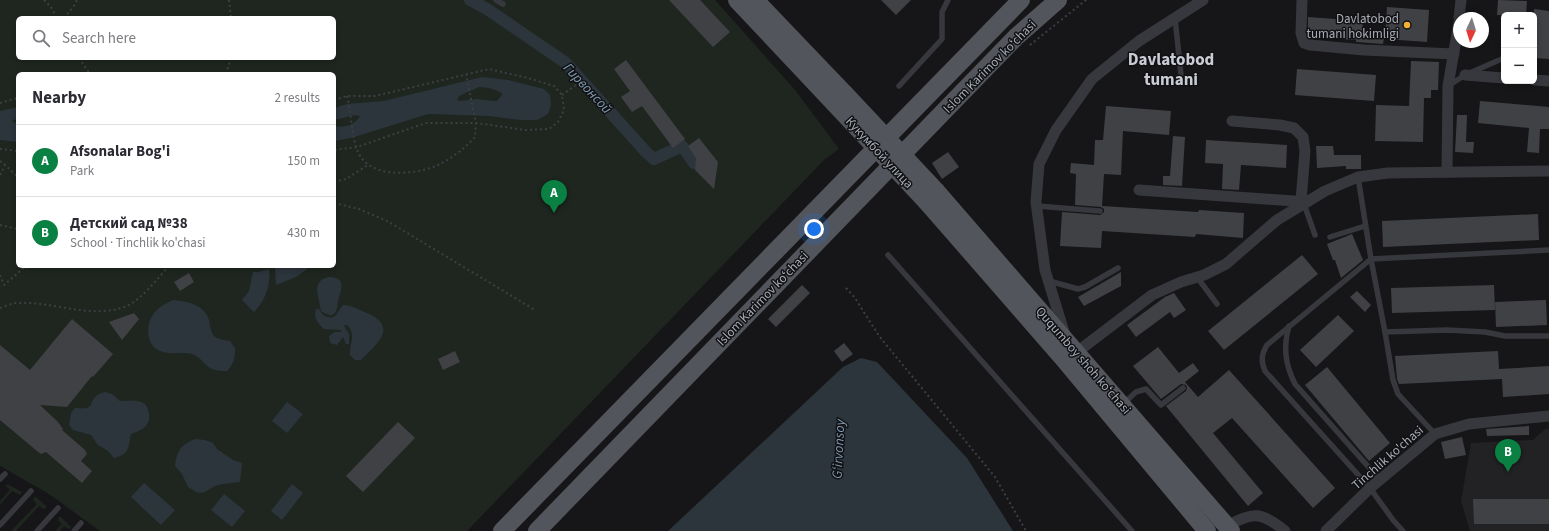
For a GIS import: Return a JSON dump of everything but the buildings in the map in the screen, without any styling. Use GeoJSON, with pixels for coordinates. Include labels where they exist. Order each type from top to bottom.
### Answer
{"type":"FeatureCollection","features":[{"type":"Feature","properties":{"kind":"main road"},"geometry":{"type":"LineString","coordinates":[[737,0],[839,98]]}},
{"type":"Feature","properties":{"kind":"main road"},"geometry":{"type":"LineString","coordinates":[[755,0],[839,98]]}},
{"type":"Feature","properties":{"kind":"main road","name":"Islom Karimov koʻchasi"},"geometry":{"type":"LineString","coordinates":[[502,531],[1021,0]]}},
{"type":"Feature","properties":{"kind":"main road","name":"Islom Karimov koʻchasi"},"geometry":{"type":"LineString","coordinates":[[537,531],[1016,37],[1058,0]]}},
{"type":"Feature","properties":{"kind":"main road","name":"Кукумбой улица"},"geometry":{"type":"LineString","coordinates":[[839,98],[931,196]]}},
{"type":"Feature","properties":{"kind":"main road","name":"Ququmboy shoh koʻchasi"},"geometry":{"type":"LineString","coordinates":[[931,196],[1072,346],[1229,529]]}},
{"type":"Feature","properties":{"kind":"main road","name":"Ququmboy shoh koʻchasi"},"geometry":{"type":"LineString","coordinates":[[931,196],[1062,357],[1207,531]]}},
{"type":"Feature","properties":{"kind":"street"},"geometry":{"type":"LineString","coordinates":[[1203,0],[1139,41],[1092,79],[1056,130],[1040,164],[1037,206],[1045,270],[1072,346],[1152,295],[1226,264],[1277,220],[1325,191],[1358,178],[1388,173],[1549,171]]}},
{"type":"Feature","properties":{"kind":"street"},"geometry":{"type":"LineString","coordinates":[[1302,0],[1301,33],[1304,43],[1310,45],[1364,50],[1454,54]]}},
{"type":"Feature","properties":{"kind":"street"},"geometry":{"type":"LineString","coordinates":[[1460,12],[1461,0]]}},
{"type":"Feature","properties":{"kind":"street"},"geometry":{"type":"LineString","coordinates":[[1446,172],[1448,86],[1455,48]]}},
{"type":"Feature","properties":{"kind":"street"},"geometry":{"type":"LineString","coordinates":[[1465,75],[1501,78]]}},
{"type":"Feature","properties":{"kind":"street"},"geometry":{"type":"LineString","coordinates":[[1537,80],[1549,81]]}},
{"type":"Feature","properties":{"kind":"street"},"geometry":{"type":"LineString","coordinates":[[1232,121],[1280,125],[1294,128],[1303,137],[1305,151],[1304,203]]}},
{"type":"Feature","properties":{"kind":"street"},"geometry":{"type":"LineString","coordinates":[[1139,190],[1304,203]]}},
{"type":"Feature","properties":{"kind":"street","name":"Tinchlik ko'chasi"},"geometry":{"type":"LineString","coordinates":[[1326,531],[1370,488],[1434,434],[1469,424],[1549,416]]}},
{"type":"Feature","properties":{"kind":"street"},"geometry":{"type":"LineString","coordinates":[[1229,529],[1241,518],[1263,516],[1272,520],[1285,531]]}},
{"type":"Feature","properties":{"kind":"lane"},"geometry":{"type":"LineString","coordinates":[[496,0],[503,4]]}},
{"type":"Feature","properties":{"kind":"lane"},"geometry":{"type":"LineString","coordinates":[[899,86],[942,39],[942,12],[948,0]]}},
{"type":"Feature","properties":{"kind":"lane"},"geometry":{"type":"LineString","coordinates":[[1175,18],[1181,75]]}},
{"type":"Feature","properties":{"kind":"lane"},"geometry":{"type":"LineString","coordinates":[[1448,86],[1465,75],[1501,59]]}},
{"type":"Feature","properties":{"kind":"lane"},"geometry":{"type":"LineString","coordinates":[[1358,178],[1365,226],[1393,380],[1398,394],[1434,434]]}},
{"type":"Feature","properties":{"kind":"lane"},"geometry":{"type":"LineString","coordinates":[[1304,203],[1315,235]]}},
{"type":"Feature","properties":{"kind":"lane"},"geometry":{"type":"LineString","coordinates":[[1037,206],[1100,211]]}},
{"type":"Feature","properties":{"kind":"lane"},"geometry":{"type":"LineString","coordinates":[[1330,237],[1365,226]]}},
{"type":"Feature","properties":{"kind":"lane"},"geometry":{"type":"LineString","coordinates":[[1403,531],[1392,520],[1370,488],[1265,371],[1261,360],[1262,352],[1266,345],[1289,325],[1371,259],[1549,250]]}},
{"type":"Feature","properties":{"kind":"lane"},"geometry":{"type":"LineString","coordinates":[[888,255],[1132,531]]}},
{"type":"Feature","properties":{"kind":"lane"},"geometry":{"type":"LineString","coordinates":[[1049,281],[1078,289],[1085,287],[1118,268]]}},
{"type":"Feature","properties":{"kind":"lane"},"geometry":{"type":"LineString","coordinates":[[1197,277],[1217,304]]}},
{"type":"Feature","properties":{"kind":"lane"},"geometry":{"type":"LineString","coordinates":[[1289,325],[1286,337],[1285,359],[1288,372],[1295,384],[1380,480]]}},
{"type":"Feature","properties":{"kind":"lane"},"geometry":{"type":"LineString","coordinates":[[1385,332],[1447,330],[1485,332],[1505,336],[1549,336]]}},
{"type":"Feature","properties":{"kind":"lane"},"geometry":{"type":"LineString","coordinates":[[1122,404],[1136,392],[1146,389],[1160,405],[1183,388]]}},
{"type":"Feature","properties":{"kind":"lane"},"geometry":{"type":"LineString","coordinates":[[0,480],[5,474]]}},
{"type":"Feature","properties":{"kind":"lane"},"geometry":{"type":"LineString","coordinates":[[0,525],[31,491]]}},
{"type":"Feature","properties":{"kind":"lane"},"geometry":{"type":"LineString","coordinates":[[37,531],[58,508]]}},
{"type":"Feature","properties":{"kind":"lane"},"geometry":{"type":"LineString","coordinates":[[74,531],[81,523]]}},
{"type":"Feature","properties":{"kind":"path"},"geometry":{"type":"LineString","coordinates":[[44,0],[51,7],[56,16]]}},
{"type":"Feature","properties":{"kind":"path"},"geometry":{"type":"LineString","coordinates":[[66,16],[77,0]]}},
{"type":"Feature","properties":{"kind":"path"},"geometry":{"type":"LineString","coordinates":[[229,0],[231,16]]}},
{"type":"Feature","properties":{"kind":"path"},"geometry":{"type":"LineString","coordinates":[[80,60],[89,72]]}},
{"type":"Feature","properties":{"kind":"path"},"geometry":{"type":"LineString","coordinates":[[227,72],[230,60]]}},
{"type":"Feature","properties":{"kind":"path"},"geometry":{"type":"LineString","coordinates":[[336,99],[347,96],[375,96],[489,69],[554,86],[562,95],[564,110],[558,122],[549,129],[526,130],[476,123],[426,123],[357,146],[336,150]]}},
{"type":"Feature","properties":{"kind":"path"},"geometry":{"type":"LineString","coordinates":[[347,96],[358,153],[368,165],[384,172],[410,173],[436,166],[462,150],[475,137],[476,123],[468,92],[466,75]]}},
{"type":"Feature","properties":{"kind":"path"},"geometry":{"type":"LineString","coordinates":[[562,95],[580,82]]}},
{"type":"Feature","properties":{"kind":"path"},"geometry":{"type":"LineString","coordinates":[[0,103],[16,99]]}},
{"type":"Feature","properties":{"kind":"path"},"geometry":{"type":"LineString","coordinates":[[0,149],[16,151]]}},
{"type":"Feature","properties":{"kind":"path"},"geometry":{"type":"LineString","coordinates":[[0,161],[16,175]]}},
{"type":"Feature","properties":{"kind":"path"},"geometry":{"type":"LineString","coordinates":[[0,175],[5,165]]}},
{"type":"Feature","properties":{"kind":"path"},"geometry":{"type":"LineString","coordinates":[[336,182],[346,179],[368,165]]}},
{"type":"Feature","properties":{"kind":"path"},"geometry":{"type":"LineString","coordinates":[[336,203],[359,209],[389,222],[535,310]]}},
{"type":"Feature","properties":{"kind":"path"},"geometry":{"type":"LineString","coordinates":[[0,225],[16,229]]}},
{"type":"Feature","properties":{"kind":"path"},"geometry":{"type":"LineString","coordinates":[[0,275],[4,286],[25,268]]}},
{"type":"Feature","properties":{"kind":"path"},"geometry":{"type":"LineString","coordinates":[[0,308],[16,303],[39,304],[75,310],[102,312],[127,305],[139,297],[167,268]]}},
{"type":"Feature","properties":{"kind":"path"},"geometry":{"type":"LineString","coordinates":[[846,288],[855,298],[880,336],[995,477],[1026,531]]}},
{"type":"Feature","properties":{"kind":"shaded area"},"geometry":{"type":"Polygon","coordinates":[[[0,0],[715,0],[796,91],[839,149],[824,160],[467,531],[100,531],[49,494],[0,466],[0,0]]]}},
{"type":"Feature","properties":{"kind":"shaded area"},"geometry":{"type":"Polygon","coordinates":[[[1545,429],[1549,429],[1549,531],[1470,531],[1461,501],[1471,443],[1533,440],[1545,429]]]}},
{"type":"Feature","properties":{"kind":"shaded area"},"geometry":{"type":"Polygon","coordinates":[[[7,484],[22,492],[20,495],[12,491],[0,505],[0,501],[10,490],[6,486],[7,484]]]}},
{"type":"Feature","properties":{"kind":"shaded area"},"geometry":{"type":"Polygon","coordinates":[[[34,497],[46,506],[46,508],[44,509],[39,506],[16,531],[11,531],[37,504],[33,500],[34,497]]]}},
{"type":"Feature","properties":{"kind":"shaded area"},"geometry":{"type":"Polygon","coordinates":[[[59,517],[61,517],[71,528],[69,529],[64,526],[60,531],[55,531],[62,524],[58,520],[59,517]]]}},
{"type":"Feature","properties":{"kind":"water"},"geometry":{"type":"Polygon","coordinates":[[[482,77],[508,80],[544,89],[550,95],[551,105],[548,114],[537,120],[521,120],[489,116],[428,114],[351,138],[336,141],[336,126],[349,126],[360,116],[354,115],[336,119],[336,107],[347,104],[384,101],[482,77]],[[479,87],[459,96],[457,100],[476,99],[497,101],[502,93],[491,88],[479,87]]]}},
{"type":"Feature","properties":{"kind":"water"},"geometry":{"type":"Polygon","coordinates":[[[16,107],[16,119],[12,121],[16,123],[16,142],[0,140],[0,111],[16,107]]]}},
{"type":"Feature","properties":{"kind":"water"},"geometry":{"type":"Polygon","coordinates":[[[275,268],[308,268],[296,277],[276,285],[275,268]]]}},
{"type":"Feature","properties":{"kind":"water"},"geometry":{"type":"Polygon","coordinates":[[[269,269],[268,287],[264,298],[254,312],[242,300],[249,291],[253,272],[269,269]]]}},
{"type":"Feature","properties":{"kind":"water"},"geometry":{"type":"Polygon","coordinates":[[[330,277],[339,280],[342,286],[336,312],[332,315],[325,314],[321,311],[317,290],[320,281],[330,277]]]}},
{"type":"Feature","properties":{"kind":"water"},"geometry":{"type":"Polygon","coordinates":[[[173,300],[184,301],[200,307],[207,315],[213,335],[219,339],[230,341],[235,348],[235,355],[233,363],[227,371],[217,371],[212,369],[192,354],[166,353],[154,347],[149,338],[148,332],[152,316],[157,310],[173,300]]]}},
{"type":"Feature","properties":{"kind":"water"},"geometry":{"type":"Polygon","coordinates":[[[343,305],[367,313],[377,318],[382,324],[382,336],[361,360],[355,360],[350,355],[352,332],[347,325],[344,326],[349,334],[349,344],[346,344],[343,337],[337,345],[330,343],[329,336],[335,332],[341,332],[341,330],[324,329],[318,323],[316,318],[316,309],[319,309],[323,315],[331,318],[335,316],[343,305]]]}},
{"type":"Feature","properties":{"kind":"water","name":"G‘irvonsoy"},"geometry":{"type":"Polygon","coordinates":[[[861,358],[877,362],[967,458],[1013,531],[668,531],[843,367],[861,358]]]}},
{"type":"Feature","properties":{"kind":"water"},"geometry":{"type":"Polygon","coordinates":[[[105,392],[112,394],[120,401],[142,402],[146,405],[149,413],[149,421],[145,427],[131,434],[129,447],[126,452],[123,455],[114,458],[108,451],[98,445],[91,435],[73,430],[69,425],[71,413],[75,408],[89,407],[96,396],[105,392]]]}},
{"type":"Feature","properties":{"kind":"water"},"geometry":{"type":"Polygon","coordinates":[[[287,402],[303,414],[287,433],[272,421],[287,402]]]}},
{"type":"Feature","properties":{"kind":"water"},"geometry":{"type":"Polygon","coordinates":[[[195,439],[213,443],[217,449],[233,460],[242,463],[240,482],[215,486],[203,493],[196,492],[188,487],[182,474],[175,466],[180,449],[195,439]]]}},
{"type":"Feature","properties":{"kind":"water"},"geometry":{"type":"Polygon","coordinates":[[[144,483],[175,510],[161,525],[131,497],[144,483]]]}},
{"type":"Feature","properties":{"kind":"water"},"geometry":{"type":"Polygon","coordinates":[[[292,484],[303,493],[282,520],[271,511],[292,484]]]}},
{"type":"Feature","properties":{"kind":"water"},"geometry":{"type":"Polygon","coordinates":[[[224,494],[245,511],[232,527],[211,510],[224,494]]]}},
{"type":"Feature","properties":{"kind":"waterway","name":"Гирвонсой"},"geometry":{"type":"LineString","coordinates":[[470,0],[487,9],[566,63],[654,159],[682,146],[694,163]]}},
{"type":"Feature","properties":{"kind":"place","name":"Davlatobod tumani hokimligi"},"geometry":{"type":"Point","coordinates":[1407,25]}},
{"type":"Feature","properties":{"kind":"place","name":"Afsonalar Bog'i"},"geometry":{"type":"Point","coordinates":[554,213]}},
{"type":"Feature","properties":{"kind":"place","name":"Детский сад №38"},"geometry":{"type":"Point","coordinates":[1508,472]}},
{"type":"Feature","properties":{"kind":"district","name":"Davlatobod tumani"},"geometry":{"type":"Point","coordinates":[1171,69]}}]}
